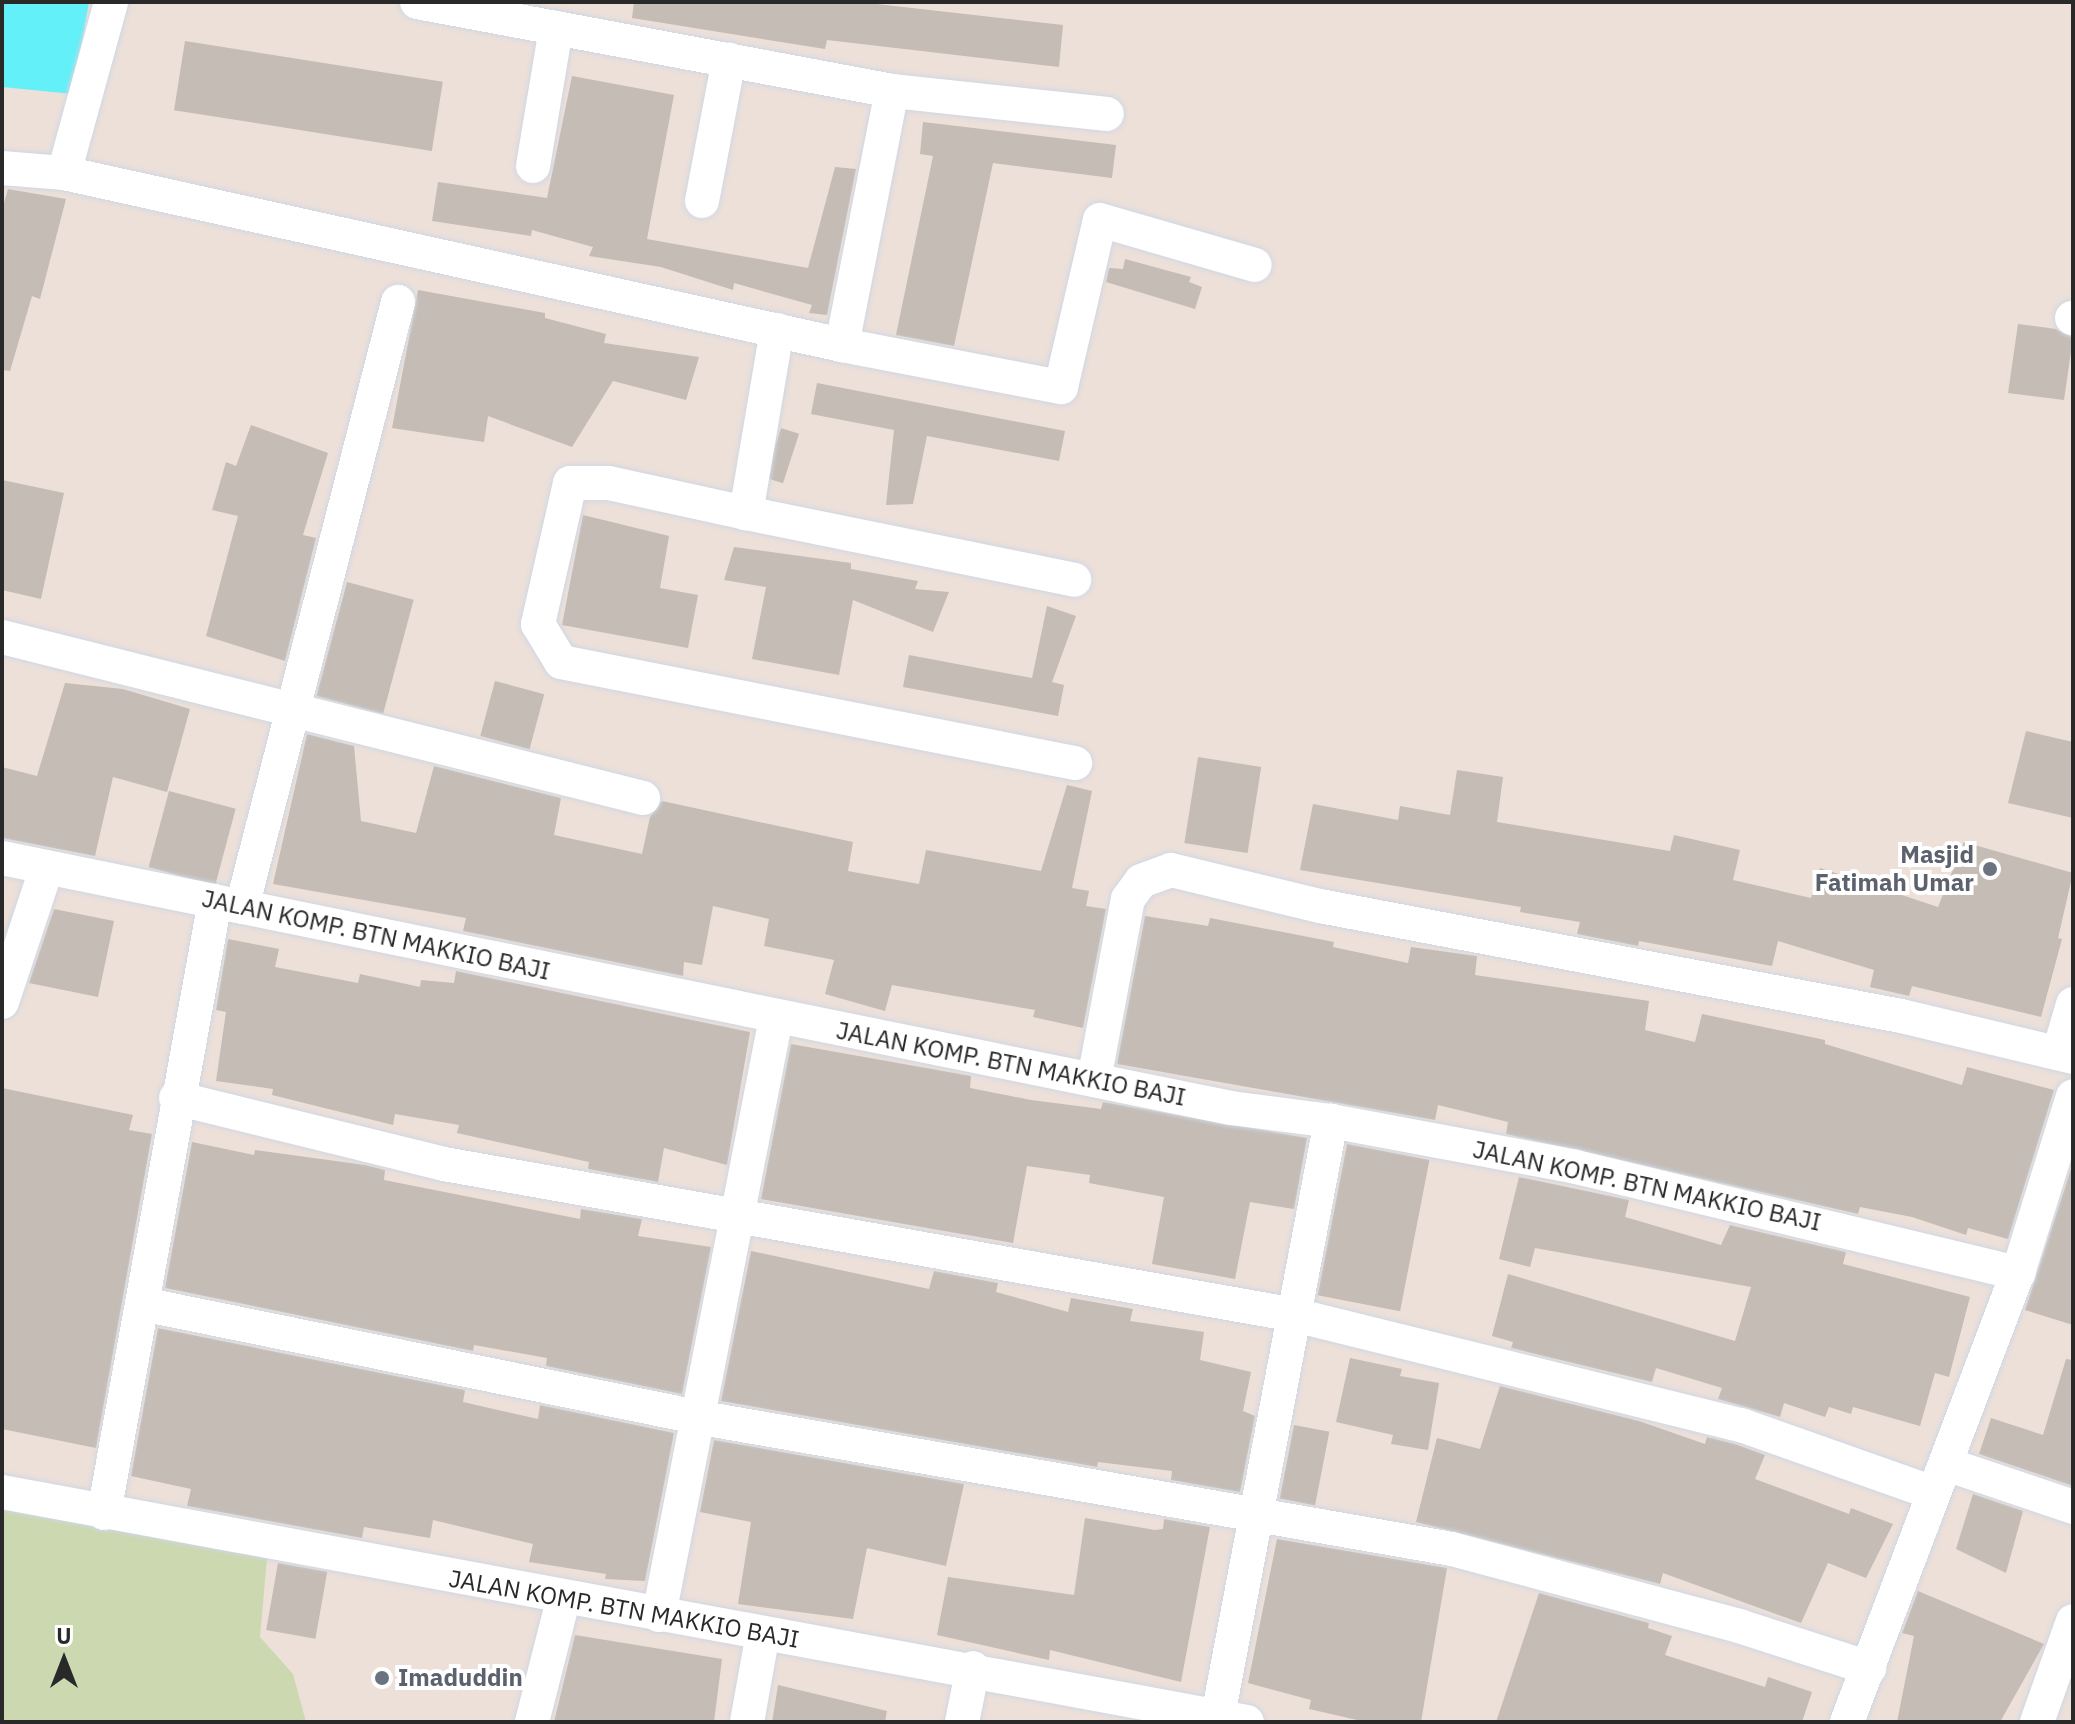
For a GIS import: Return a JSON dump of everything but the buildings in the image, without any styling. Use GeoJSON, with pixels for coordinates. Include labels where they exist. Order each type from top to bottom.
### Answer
{"type":"FeatureCollection","features":[{"type":"Feature","properties":{"kind":"street"},"geometry":{"type":"LineString","coordinates":[[64,173],[111,2]]}},
{"type":"Feature","properties":{"kind":"street"},"geometry":{"type":"LineString","coordinates":[[417,2],[892,91],[1107,114]]}},
{"type":"Feature","properties":{"kind":"street"},"geometry":{"type":"LineString","coordinates":[[533,166],[556,28]]}},
{"type":"Feature","properties":{"kind":"street"},"geometry":{"type":"LineString","coordinates":[[702,201],[729,60]]}},
{"type":"Feature","properties":{"kind":"street"},"geometry":{"type":"LineString","coordinates":[[842,345],[892,91]]}},
{"type":"Feature","properties":{"kind":"street"},"geometry":{"type":"LineString","coordinates":[[2,168],[64,173],[842,345],[1061,387],[1100,220],[1255,265]]}},
{"type":"Feature","properties":{"kind":"street"},"geometry":{"type":"LineString","coordinates":[[104,1513],[176,1098],[228,904],[293,709],[398,302]]}},
{"type":"Feature","properties":{"kind":"street"},"geometry":{"type":"LineString","coordinates":[[746,513],[777,330]]}},
{"type":"Feature","properties":{"kind":"street"},"geometry":{"type":"LineString","coordinates":[[1074,580],[608,483],[570,483],[538,624],[561,662],[1075,763]]}},
{"type":"Feature","properties":{"kind":"street"},"geometry":{"type":"LineString","coordinates":[[2,637],[643,798]]}},
{"type":"Feature","properties":{"kind":"street","name":"JALAN KOMP. BTN MAKKIO BAJI"},"geometry":{"type":"LineString","coordinates":[[2,858],[46,870],[228,904],[776,1018],[1231,1108],[1331,1121],[1576,1167],[2018,1273]]}},
{"type":"Feature","properties":{"kind":"street"},"geometry":{"type":"LineString","coordinates":[[2,1002],[46,870]]}},
{"type":"Feature","properties":{"kind":"street"},"geometry":{"type":"LineString","coordinates":[[1094,1080],[1128,899],[1141,881],[1171,870],[1320,906],[1901,1016],[2066,1054],[2073,1004]]}},
{"type":"Feature","properties":{"kind":"street"},"geometry":{"type":"LineString","coordinates":[[659,1615],[702,1418],[776,1018]]}},
{"type":"Feature","properties":{"kind":"street"},"geometry":{"type":"LineString","coordinates":[[1847,1722],[2018,1273],[2073,1096]]}},
{"type":"Feature","properties":{"kind":"street"},"geometry":{"type":"LineString","coordinates":[[176,1098],[444,1164],[1295,1315],[1741,1425],[1940,1479],[2073,1507]]}},
{"type":"Feature","properties":{"kind":"street"},"geometry":{"type":"LineString","coordinates":[[1232,1719],[1252,1517],[1295,1315],[1331,1121]]}},
{"type":"Feature","properties":{"kind":"street"},"geometry":{"type":"LineString","coordinates":[[142,1304],[702,1418],[1252,1517],[1452,1549],[1739,1626],[1869,1668]]}},
{"type":"Feature","properties":{"kind":"street","name":"JALAN KOMP. BTN MAKKIO BAJI"},"geometry":{"type":"LineString","coordinates":[[2,1492],[563,1600],[973,1668],[1232,1719]]}},
{"type":"Feature","properties":{"kind":"street"},"geometry":{"type":"LineString","coordinates":[[532,1722],[563,1600]]}},
{"type":"Feature","properties":{"kind":"street"},"geometry":{"type":"LineString","coordinates":[[2037,1722],[2062,1686],[2073,1621]]}},
{"type":"Feature","properties":{"kind":"street"},"geometry":{"type":"LineString","coordinates":[[747,1722],[763,1633]]}},
{"type":"Feature","properties":{"kind":"street"},"geometry":{"type":"LineString","coordinates":[[962,1722],[973,1668]]}},
{"type":"Feature","properties":{"kind":"green space"},"geometry":{"type":"Polygon","coordinates":[[[2,1507],[267,1558],[260,1637],[293,1674],[306,1722],[2,1722],[2,1507]]]}},
{"type":"Feature","properties":{"kind":"water"},"geometry":{"type":"Polygon","coordinates":[[[2,2],[89,2],[73,94],[2,87],[2,2]]]}},
{"type":"Feature","properties":{"kind":"place","name":"Masjid Fatimah Umar"},"geometry":{"type":"Point","coordinates":[1990,869]}},
{"type":"Feature","properties":{"kind":"place","name":"Imaduddin"},"geometry":{"type":"Point","coordinates":[382,1678]}}]}
